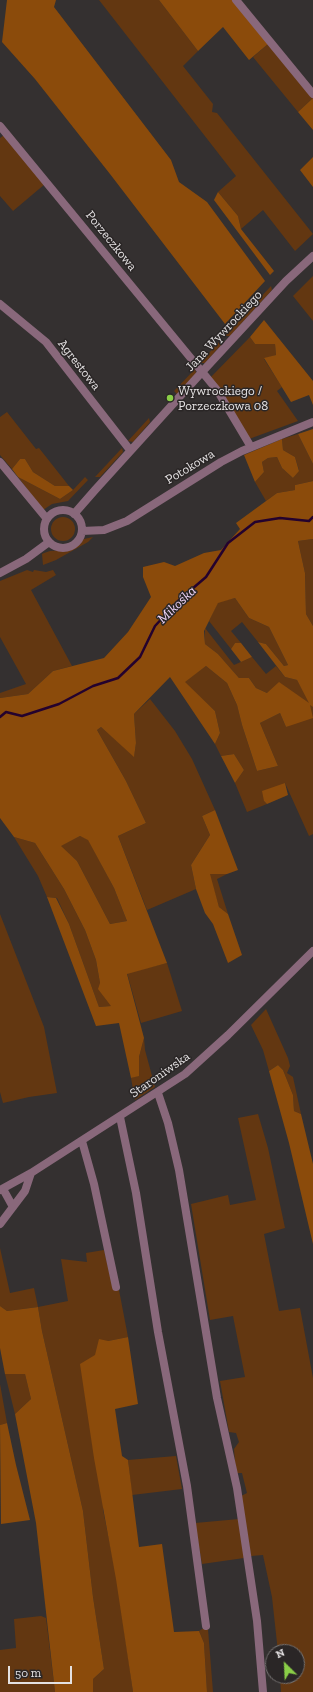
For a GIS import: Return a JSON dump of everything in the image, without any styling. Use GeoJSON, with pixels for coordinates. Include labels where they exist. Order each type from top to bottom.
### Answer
{"type":"FeatureCollection","features":[{"type":"Feature","properties":{"kind":"street"},"geometry":{"type":"LineString","coordinates":[[236,0],[313,94]]}},
{"type":"Feature","properties":{"kind":"street","name":"Porzeczkowa"},"geometry":{"type":"LineString","coordinates":[[0,126],[217,390],[250,447]]}},
{"type":"Feature","properties":{"kind":"street","name":"Jana Wywrockiego"},"geometry":{"type":"LineString","coordinates":[[74,514],[130,450],[286,281],[313,256]]}},
{"type":"Feature","properties":{"kind":"street","name":"Agrestowa"},"geometry":{"type":"LineString","coordinates":[[0,304],[46,342],[130,450]]}},
{"type":"Feature","properties":{"kind":"street","name":"Potokowa"},"geometry":{"type":"LineString","coordinates":[[82,531],[104,530],[127,521],[221,462],[250,447],[313,422]]}},
{"type":"Feature","properties":{"kind":"street"},"geometry":{"type":"LineString","coordinates":[[0,462],[47,519]]}},
{"type":"Feature","properties":{"kind":"street"},"geometry":{"type":"LineString","coordinates":[[63,510],[74,514],[80,522],[82,531],[78,540],[66,548],[57,547],[49,542],[44,531],[47,519],[63,510]]}},
{"type":"Feature","properties":{"kind":"street"},"geometry":{"type":"LineString","coordinates":[[0,572],[26,559],[49,542]]}},
{"type":"Feature","properties":{"kind":"street","name":"Staroniwska"},"geometry":{"type":"LineString","coordinates":[[2,1189],[31,1173],[82,1141],[158,1093],[185,1074],[210,1052],[313,951]]}},
{"type":"Feature","properties":{"kind":"street"},"geometry":{"type":"LineString","coordinates":[[158,1093],[168,1123],[179,1170],[217,1398],[236,1488],[257,1621],[263,1692]]}},
{"type":"Feature","properties":{"kind":"street"},"geometry":{"type":"LineString","coordinates":[[120,1117],[136,1193],[159,1340],[186,1486],[206,1626]]}},
{"type":"Feature","properties":{"kind":"street"},"geometry":{"type":"LineString","coordinates":[[82,1141],[94,1184],[116,1287]]}},
{"type":"Feature","properties":{"kind":"street"},"geometry":{"type":"LineString","coordinates":[[0,1224],[25,1191],[31,1173]]}},
{"type":"Feature","properties":{"kind":"street"},"geometry":{"type":"LineString","coordinates":[[2,1189],[13,1207]]}},
{"type":"Feature","properties":{"kind":"shaded area"},"geometry":{"type":"Polygon","coordinates":[[[7,0],[56,0],[54,7],[171,160],[179,182],[207,202],[265,281],[225,324],[35,79],[2,42],[7,0]]]}},
{"type":"Feature","properties":{"kind":"shaded area"},"geometry":{"type":"Polygon","coordinates":[[[99,0],[159,0],[198,51],[183,66],[213,104],[212,112],[217,113],[313,234],[295,251],[263,210],[241,229],[238,216],[218,192],[236,176],[99,0]]]}},
{"type":"Feature","properties":{"kind":"shaded area"},"geometry":{"type":"Polygon","coordinates":[[[159,0],[232,0],[268,44],[249,60],[223,27],[198,51],[159,0]]]}},
{"type":"Feature","properties":{"kind":"shaded area"},"geometry":{"type":"Polygon","coordinates":[[[268,44],[313,98],[298,112],[253,57],[268,44]]]}},
{"type":"Feature","properties":{"kind":"shaded area"},"geometry":{"type":"Polygon","coordinates":[[[313,98],[313,130],[298,112],[313,98]]]}},
{"type":"Feature","properties":{"kind":"shaded area"},"geometry":{"type":"Polygon","coordinates":[[[4,135],[45,184],[13,211],[0,196],[0,138],[4,135]]]}},
{"type":"Feature","properties":{"kind":"shaded area"},"geometry":{"type":"Polygon","coordinates":[[[313,157],[313,187],[300,170],[313,157]]]}},
{"type":"Feature","properties":{"kind":"shaded area"},"geometry":{"type":"Polygon","coordinates":[[[218,192],[238,216],[241,229],[274,271],[270,275],[214,200],[218,192]]]}},
{"type":"Feature","properties":{"kind":"shaded area"},"geometry":{"type":"Polygon","coordinates":[[[313,276],[313,321],[293,296],[313,276]]]}},
{"type":"Feature","properties":{"kind":"shaded area"},"geometry":{"type":"Polygon","coordinates":[[[271,286],[272,290],[230,336],[225,336],[271,286]]]}},
{"type":"Feature","properties":{"kind":"shaded area"},"geometry":{"type":"Polygon","coordinates":[[[264,320],[313,381],[313,405],[309,395],[291,402],[264,358],[276,355],[275,344],[255,344],[250,337],[264,320]]]}},
{"type":"Feature","properties":{"kind":"shaded area"},"geometry":{"type":"Polygon","coordinates":[[[250,337],[255,344],[275,344],[276,355],[264,359],[282,387],[277,391],[298,421],[249,439],[210,378],[250,337]]]}},
{"type":"Feature","properties":{"kind":"shaded area"},"geometry":{"type":"Polygon","coordinates":[[[221,340],[222,344],[205,363],[200,363],[221,340]]]}},
{"type":"Feature","properties":{"kind":"shaded area"},"geometry":{"type":"Polygon","coordinates":[[[195,369],[196,373],[177,394],[174,391],[195,369]]]}},
{"type":"Feature","properties":{"kind":"shaded area"},"geometry":{"type":"Polygon","coordinates":[[[7,412],[36,449],[39,448],[69,486],[55,486],[33,472],[25,459],[20,459],[12,469],[0,455],[0,417],[7,412]]]}},
{"type":"Feature","properties":{"kind":"shaded area"},"geometry":{"type":"Polygon","coordinates":[[[149,418],[150,422],[133,442],[128,441],[149,418]]]}},
{"type":"Feature","properties":{"kind":"shaded area"},"geometry":{"type":"Polygon","coordinates":[[[313,429],[313,464],[298,434],[313,429]]]}},
{"type":"Feature","properties":{"kind":"shaded area"},"geometry":{"type":"Polygon","coordinates":[[[298,434],[313,464],[313,481],[295,485],[295,490],[277,493],[266,501],[255,482],[264,472],[262,462],[268,458],[277,457],[282,468],[293,478],[299,470],[295,457],[283,450],[282,439],[298,434]]]}},
{"type":"Feature","properties":{"kind":"shaded area"},"geometry":{"type":"Polygon","coordinates":[[[282,439],[283,450],[295,457],[299,471],[293,478],[282,468],[277,457],[268,458],[262,462],[264,472],[255,482],[244,455],[282,439]]]}},
{"type":"Feature","properties":{"kind":"shaded area"},"geometry":{"type":"Polygon","coordinates":[[[122,448],[123,452],[100,477],[95,477],[122,448]]]}},
{"type":"Feature","properties":{"kind":"shaded area"},"geometry":{"type":"Polygon","coordinates":[[[20,459],[25,459],[33,472],[55,486],[69,486],[73,490],[60,499],[18,477],[12,469],[20,459]]]}},
{"type":"Feature","properties":{"kind":"shaded area"},"geometry":{"type":"Polygon","coordinates":[[[18,477],[60,499],[73,490],[85,477],[88,480],[68,501],[52,504],[43,510],[18,477]]]}},
{"type":"Feature","properties":{"kind":"shaded area"},"geometry":{"type":"Polygon","coordinates":[[[313,481],[313,539],[298,541],[305,573],[306,614],[313,626],[313,707],[310,705],[313,718],[286,727],[280,713],[260,723],[278,766],[257,771],[237,705],[227,683],[206,666],[185,682],[215,711],[220,733],[215,744],[170,677],[134,714],[136,743],[134,757],[101,727],[97,730],[126,781],[146,823],[118,836],[167,963],[127,974],[144,1038],[139,1057],[139,1076],[131,1078],[119,1023],[96,1026],[47,897],[56,898],[69,924],[99,1007],[111,1006],[98,989],[100,983],[96,960],[85,930],[64,889],[35,843],[14,837],[0,818],[0,698],[28,694],[53,671],[104,658],[128,632],[151,597],[143,577],[143,567],[164,562],[175,566],[204,553],[221,550],[240,529],[236,523],[277,493],[295,490],[295,485],[313,481]],[[235,598],[218,603],[204,631],[205,644],[218,654],[239,678],[249,678],[256,688],[267,693],[279,682],[309,703],[297,680],[285,677],[258,642],[266,644],[284,666],[288,665],[269,627],[249,618],[235,598]],[[80,836],[61,846],[77,861],[110,924],[127,921],[114,888],[88,840],[80,836]]]}},
{"type":"Feature","properties":{"kind":"shaded area"},"geometry":{"type":"Polygon","coordinates":[[[58,517],[68,517],[75,524],[75,534],[68,541],[58,541],[51,534],[51,524],[58,517]]]}},
{"type":"Feature","properties":{"kind":"shaded area"},"geometry":{"type":"Polygon","coordinates":[[[93,537],[88,542],[56,560],[43,565],[42,554],[50,551],[69,550],[84,539],[93,537]]]}},
{"type":"Feature","properties":{"kind":"shaded area"},"geometry":{"type":"Polygon","coordinates":[[[313,539],[313,626],[306,614],[305,573],[298,541],[313,539]]]}},
{"type":"Feature","properties":{"kind":"shaded area"},"geometry":{"type":"Polygon","coordinates":[[[27,570],[33,572],[34,570],[46,572],[53,570],[56,575],[31,590],[72,666],[53,671],[28,694],[0,698],[0,693],[26,684],[0,637],[0,581],[27,570]]]}},
{"type":"Feature","properties":{"kind":"shaded area"},"geometry":{"type":"Polygon","coordinates":[[[235,598],[249,618],[269,627],[288,665],[284,666],[266,644],[258,642],[242,622],[231,631],[241,643],[235,643],[231,649],[209,621],[218,602],[235,598]]]}},
{"type":"Feature","properties":{"kind":"shaded area"},"geometry":{"type":"Polygon","coordinates":[[[205,628],[234,665],[252,657],[266,674],[276,666],[285,677],[297,680],[313,707],[313,834],[309,836],[285,783],[264,801],[267,804],[247,812],[235,783],[244,770],[234,754],[221,756],[215,744],[220,733],[215,711],[184,682],[206,666],[227,683],[237,705],[257,771],[278,766],[260,723],[280,713],[286,727],[290,725],[267,693],[256,688],[249,678],[239,678],[218,654],[205,644],[205,628]]]}},
{"type":"Feature","properties":{"kind":"shaded area"},"geometry":{"type":"Polygon","coordinates":[[[235,643],[241,643],[252,657],[241,662],[231,649],[235,643]]]}},
{"type":"Feature","properties":{"kind":"shaded area"},"geometry":{"type":"Polygon","coordinates":[[[150,699],[175,731],[192,759],[215,810],[202,816],[210,835],[191,865],[196,889],[147,910],[118,836],[146,823],[126,781],[97,730],[101,727],[134,756],[136,743],[134,714],[150,699]]]}},
{"type":"Feature","properties":{"kind":"shaded area"},"geometry":{"type":"Polygon","coordinates":[[[234,754],[244,770],[235,783],[221,756],[234,754]]]}},
{"type":"Feature","properties":{"kind":"shaded area"},"geometry":{"type":"Polygon","coordinates":[[[285,783],[288,795],[267,804],[264,801],[262,791],[285,783]]]}},
{"type":"Feature","properties":{"kind":"shaded area"},"geometry":{"type":"Polygon","coordinates":[[[215,810],[238,870],[227,874],[210,874],[219,907],[228,914],[242,955],[228,963],[213,924],[205,913],[196,889],[191,865],[210,835],[202,816],[215,810]]]}},
{"type":"Feature","properties":{"kind":"shaded area"},"geometry":{"type":"Polygon","coordinates":[[[80,836],[88,839],[114,888],[127,921],[110,924],[77,861],[60,846],[80,836]]]}},
{"type":"Feature","properties":{"kind":"shaded area"},"geometry":{"type":"Polygon","coordinates":[[[14,837],[35,843],[64,889],[85,930],[96,960],[100,983],[112,1006],[99,1007],[69,924],[57,898],[47,897],[38,876],[14,837]]]}},
{"type":"Feature","properties":{"kind":"shaded area"},"geometry":{"type":"Polygon","coordinates":[[[209,874],[227,874],[217,879],[228,914],[219,907],[209,874]]]}},
{"type":"Feature","properties":{"kind":"shaded area"},"geometry":{"type":"Polygon","coordinates":[[[0,914],[44,1027],[57,1093],[3,1103],[0,1092],[0,914]]]}},
{"type":"Feature","properties":{"kind":"shaded area"},"geometry":{"type":"Polygon","coordinates":[[[167,963],[182,1011],[141,1023],[127,973],[167,963]]]}},
{"type":"Feature","properties":{"kind":"shaded area"},"geometry":{"type":"Polygon","coordinates":[[[266,1009],[288,1058],[290,1066],[287,1073],[293,1077],[301,1114],[294,1111],[293,1095],[283,1070],[278,1065],[269,1071],[263,1050],[251,1025],[266,1009]]]}},
{"type":"Feature","properties":{"kind":"shaded area"},"geometry":{"type":"Polygon","coordinates":[[[144,1038],[145,1050],[155,1087],[135,1100],[131,1078],[139,1075],[139,1057],[144,1038]]]}},
{"type":"Feature","properties":{"kind":"shaded area"},"geometry":{"type":"Polygon","coordinates":[[[278,1065],[283,1070],[293,1095],[294,1111],[301,1114],[313,1164],[313,1244],[289,1143],[269,1071],[278,1065]]]}},
{"type":"Feature","properties":{"kind":"shaded area"},"geometry":{"type":"Polygon","coordinates":[[[258,1114],[268,1148],[285,1228],[264,1234],[279,1311],[300,1308],[313,1378],[313,1692],[281,1692],[280,1684],[305,1684],[305,1644],[277,1644],[272,1597],[263,1555],[251,1556],[241,1496],[247,1493],[242,1473],[236,1473],[234,1449],[239,1442],[236,1433],[229,1432],[220,1381],[245,1377],[233,1316],[210,1320],[191,1204],[228,1195],[230,1205],[256,1200],[238,1118],[258,1114]]]}},
{"type":"Feature","properties":{"kind":"shaded area"},"geometry":{"type":"Polygon","coordinates":[[[0,1248],[10,1293],[34,1288],[38,1307],[7,1311],[0,1306],[0,1248]]]}},
{"type":"Feature","properties":{"kind":"shaded area"},"geometry":{"type":"Polygon","coordinates":[[[104,1250],[113,1289],[119,1290],[128,1337],[108,1341],[103,1510],[117,1579],[133,1692],[93,1692],[93,1679],[104,1669],[93,1597],[83,1511],[42,1331],[38,1307],[68,1301],[61,1259],[87,1262],[86,1253],[104,1250]]]}},
{"type":"Feature","properties":{"kind":"shaded area"},"geometry":{"type":"Polygon","coordinates":[[[0,1306],[7,1311],[38,1307],[42,1331],[83,1511],[93,1597],[104,1669],[93,1679],[93,1692],[55,1692],[36,1523],[15,1414],[31,1399],[25,1374],[5,1374],[0,1348],[0,1306]]]}},
{"type":"Feature","properties":{"kind":"shaded area"},"geometry":{"type":"Polygon","coordinates":[[[128,1337],[138,1404],[115,1409],[122,1456],[128,1460],[139,1547],[162,1544],[174,1632],[199,1631],[204,1643],[207,1692],[133,1692],[116,1579],[94,1458],[80,1364],[95,1355],[99,1339],[108,1341],[128,1337]]]}},
{"type":"Feature","properties":{"kind":"shaded area"},"geometry":{"type":"Polygon","coordinates":[[[5,1374],[25,1374],[31,1399],[15,1414],[5,1374]]]}},
{"type":"Feature","properties":{"kind":"shaded area"},"geometry":{"type":"Polygon","coordinates":[[[0,1384],[7,1423],[0,1425],[0,1384]]]}},
{"type":"Feature","properties":{"kind":"shaded area"},"geometry":{"type":"Polygon","coordinates":[[[7,1423],[30,1520],[1,1524],[0,1425],[7,1423]]]}},
{"type":"Feature","properties":{"kind":"shaded area"},"geometry":{"type":"Polygon","coordinates":[[[176,1456],[182,1489],[132,1495],[128,1460],[176,1456]]]}},
{"type":"Feature","properties":{"kind":"shaded area"},"geometry":{"type":"Polygon","coordinates":[[[239,1519],[244,1558],[202,1564],[195,1523],[239,1519]]]}},
{"type":"Feature","properties":{"kind":"shaded area"},"geometry":{"type":"Polygon","coordinates":[[[41,1616],[46,1618],[55,1692],[0,1692],[0,1650],[16,1648],[14,1619],[41,1616]]]}},
{"type":"Feature","properties":{"kind":"shaded area"},"geometry":{"type":"Polygon","coordinates":[[[202,1629],[208,1629],[213,1692],[207,1692],[204,1643],[199,1631],[202,1629]]]}},
{"type":"Feature","properties":{"kind":"waterway","name":"Mikośka"},"geometry":{"type":"LineString","coordinates":[[0,717],[6,712],[22,716],[59,704],[93,686],[118,678],[140,657],[155,626],[178,601],[206,577],[228,543],[255,522],[280,518],[309,521],[313,517]]}},
{"type":"Feature","properties":{"kind":"place","name":"Wywrockiego / Porzeczkowa 08"},"geometry":{"type":"Point","coordinates":[170,398]}}]}
